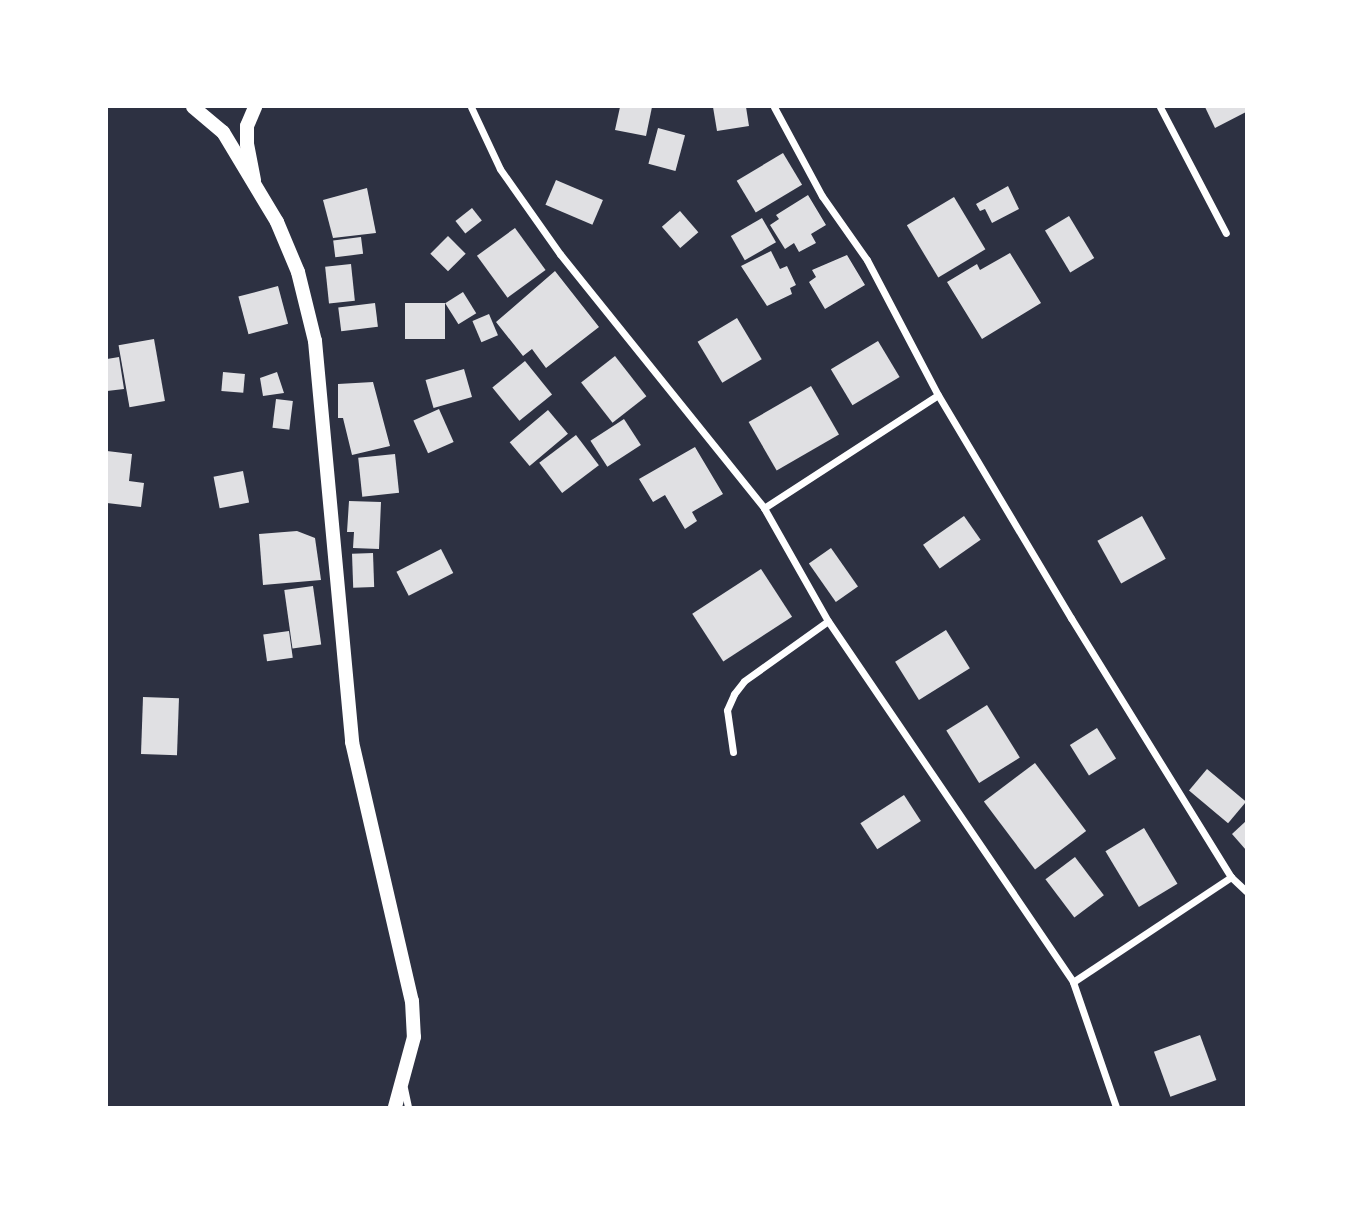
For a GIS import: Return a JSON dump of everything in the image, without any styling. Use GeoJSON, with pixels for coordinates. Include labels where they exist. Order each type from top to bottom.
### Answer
{"type":"FeatureCollection","features":[{"type":"Feature","properties":{"kind":"main road"},"geometry":{"type":"LineString","coordinates":[[193,107],[223,132],[241,167],[254,180]]}},
{"type":"Feature","properties":{"kind":"main road"},"geometry":{"type":"LineString","coordinates":[[255,107],[247,126],[247,145],[254,180],[298,272],[315,341],[352,742],[412,1001],[414,1037],[396,1107]]}},
{"type":"Feature","properties":{"kind":"street"},"geometry":{"type":"LineString","coordinates":[[471,107],[499,169],[560,254],[764,508],[828,621],[1073,982],[1116,1107]]}},
{"type":"Feature","properties":{"kind":"street"},"geometry":{"type":"LineString","coordinates":[[774,107],[822,196],[867,260],[938,395],[1231,877],[1246,891]]}},
{"type":"Feature","properties":{"kind":"street"},"geometry":{"type":"LineString","coordinates":[[1160,107],[1226,233]]}},
{"type":"Feature","properties":{"kind":"street"},"geometry":{"type":"LineString","coordinates":[[764,508],[938,395]]}},
{"type":"Feature","properties":{"kind":"street"},"geometry":{"type":"LineString","coordinates":[[733,752],[727,710],[734,694],[744,681],[828,621]]}},
{"type":"Feature","properties":{"kind":"street"},"geometry":{"type":"LineString","coordinates":[[1073,982],[1231,877]]}},
{"type":"Feature","properties":{"kind":"street"},"geometry":{"type":"LineString","coordinates":[[403,1084],[408,1107]]}},
{"type":"Feature","properties":{"kind":"building"},"geometry":{"type":"Polygon","coordinates":[[[620,107],[652,107],[646,136],[615,130],[620,107]]]}},
{"type":"Feature","properties":{"kind":"building"},"geometry":{"type":"Polygon","coordinates":[[[713,107],[746,107],[749,126],[717,131],[713,107]]]}},
{"type":"Feature","properties":{"kind":"building"},"geometry":{"type":"Polygon","coordinates":[[[1205,107],[1246,107],[1246,112],[1215,128],[1205,107]]]}},
{"type":"Feature","properties":{"kind":"building"},"geometry":{"type":"Polygon","coordinates":[[[658,128],[685,135],[675,171],[648,164],[658,128]]]}},
{"type":"Feature","properties":{"kind":"building"},"geometry":{"type":"Polygon","coordinates":[[[783,153],[802,185],[756,213],[737,181],[783,153]]]}},
{"type":"Feature","properties":{"kind":"building"},"geometry":{"type":"Polygon","coordinates":[[[556,180],[603,200],[592,225],[545,205],[556,180]]]}},
{"type":"Feature","properties":{"kind":"building"},"geometry":{"type":"Polygon","coordinates":[[[1008,186],[1019,209],[992,223],[985,209],[980,211],[976,204],[1008,186]]]}},
{"type":"Feature","properties":{"kind":"building"},"geometry":{"type":"Polygon","coordinates":[[[367,188],[376,233],[333,238],[323,200],[367,188]]]}},
{"type":"Feature","properties":{"kind":"building"},"geometry":{"type":"Polygon","coordinates":[[[808,195],[826,225],[811,234],[816,243],[799,252],[794,243],[785,249],[770,225],[779,219],[776,215],[808,195]]]}},
{"type":"Feature","properties":{"kind":"building"},"geometry":{"type":"Polygon","coordinates":[[[954,197],[985,249],[938,278],[907,225],[954,197]]]}},
{"type":"Feature","properties":{"kind":"building"},"geometry":{"type":"Polygon","coordinates":[[[472,208],[482,221],[465,234],[455,221],[472,208]]]}},
{"type":"Feature","properties":{"kind":"building"},"geometry":{"type":"Polygon","coordinates":[[[680,211],[698,232],[680,248],[662,227],[680,211]]]}},
{"type":"Feature","properties":{"kind":"building"},"geometry":{"type":"Polygon","coordinates":[[[1069,216],[1094,258],[1070,272],[1045,230],[1069,216]]]}},
{"type":"Feature","properties":{"kind":"building"},"geometry":{"type":"Polygon","coordinates":[[[762,218],[776,242],[745,260],[731,236],[762,218]]]}},
{"type":"Feature","properties":{"kind":"building"},"geometry":{"type":"Polygon","coordinates":[[[515,228],[546,270],[508,298],[477,256],[515,228]]]}},
{"type":"Feature","properties":{"kind":"building"},"geometry":{"type":"Polygon","coordinates":[[[448,236],[466,254],[448,271],[430,254],[448,236]]]}},
{"type":"Feature","properties":{"kind":"building"},"geometry":{"type":"Polygon","coordinates":[[[361,237],[363,254],[335,257],[333,240],[361,237]]]}},
{"type":"Feature","properties":{"kind":"building"},"geometry":{"type":"Polygon","coordinates":[[[771,251],[780,269],[787,266],[796,285],[790,288],[792,294],[767,306],[741,266],[771,251]]]}},
{"type":"Feature","properties":{"kind":"building"},"geometry":{"type":"Polygon","coordinates":[[[1010,253],[1041,303],[982,339],[947,282],[977,264],[980,270],[1010,253]]]}},
{"type":"Feature","properties":{"kind":"building"},"geometry":{"type":"Polygon","coordinates":[[[847,255],[865,285],[825,309],[809,282],[816,277],[812,270],[847,255]]]}},
{"type":"Feature","properties":{"kind":"building"},"geometry":{"type":"Polygon","coordinates":[[[351,264],[355,301],[329,304],[325,267],[351,264]]]}},
{"type":"Feature","properties":{"kind":"building"},"geometry":{"type":"Polygon","coordinates":[[[555,271],[599,327],[546,368],[532,349],[523,356],[496,322],[555,271]]]}},
{"type":"Feature","properties":{"kind":"building"},"geometry":{"type":"Polygon","coordinates":[[[278,286],[288,324],[248,334],[238,297],[278,286]]]}},
{"type":"Feature","properties":{"kind":"building"},"geometry":{"type":"Polygon","coordinates":[[[463,292],[476,313],[458,324],[445,303],[463,292]]]}},
{"type":"Feature","properties":{"kind":"building"},"geometry":{"type":"Polygon","coordinates":[[[375,303],[378,327],[341,331],[338,308],[375,303]]]}},
{"type":"Feature","properties":{"kind":"building"},"geometry":{"type":"Polygon","coordinates":[[[405,303],[445,303],[445,339],[405,339],[405,303]]]}},
{"type":"Feature","properties":{"kind":"building"},"geometry":{"type":"Polygon","coordinates":[[[489,314],[498,335],[481,342],[472,321],[489,314]]]}},
{"type":"Feature","properties":{"kind":"building"},"geometry":{"type":"Polygon","coordinates":[[[737,318],[762,359],[722,383],[698,342],[737,318]]]}},
{"type":"Feature","properties":{"kind":"building"},"geometry":{"type":"Polygon","coordinates":[[[154,339],[165,401],[129,407],[119,345],[154,339]]]}},
{"type":"Feature","properties":{"kind":"building"},"geometry":{"type":"Polygon","coordinates":[[[878,341],[900,377],[852,405],[831,369],[878,341]]]}},
{"type":"Feature","properties":{"kind":"building"},"geometry":{"type":"Polygon","coordinates":[[[615,356],[646,396],[613,423],[581,382],[615,356]]]}},
{"type":"Feature","properties":{"kind":"building"},"geometry":{"type":"Polygon","coordinates":[[[119,357],[124,389],[107,391],[107,359],[119,357]]]}},
{"type":"Feature","properties":{"kind":"building"},"geometry":{"type":"Polygon","coordinates":[[[525,361],[552,394],[519,421],[492,387],[525,361]]]}},
{"type":"Feature","properties":{"kind":"building"},"geometry":{"type":"Polygon","coordinates":[[[464,369],[472,397],[434,408],[426,380],[464,369]]]}},
{"type":"Feature","properties":{"kind":"building"},"geometry":{"type":"Polygon","coordinates":[[[223,372],[245,374],[243,393],[221,391],[223,372]]]}},
{"type":"Feature","properties":{"kind":"building"},"geometry":{"type":"Polygon","coordinates":[[[277,372],[284,393],[263,396],[260,378],[277,372]]]}},
{"type":"Feature","properties":{"kind":"building"},"geometry":{"type":"Polygon","coordinates":[[[373,382],[390,446],[352,455],[343,418],[338,418],[338,384],[373,382]]]}},
{"type":"Feature","properties":{"kind":"building"},"geometry":{"type":"Polygon","coordinates":[[[811,386],[839,434],[777,470],[749,422],[811,386]]]}},
{"type":"Feature","properties":{"kind":"building"},"geometry":{"type":"Polygon","coordinates":[[[276,399],[293,401],[289,430],[272,428],[276,399]]]}},
{"type":"Feature","properties":{"kind":"building"},"geometry":{"type":"Polygon","coordinates":[[[439,409],[454,442],[428,453],[413,420],[439,409]]]}},
{"type":"Feature","properties":{"kind":"building"},"geometry":{"type":"Polygon","coordinates":[[[548,410],[568,434],[530,466],[510,442],[548,410]]]}},
{"type":"Feature","properties":{"kind":"building"},"geometry":{"type":"Polygon","coordinates":[[[624,419],[641,445],[607,467],[590,441],[624,419]]]}},
{"type":"Feature","properties":{"kind":"building"},"geometry":{"type":"Polygon","coordinates":[[[576,435],[599,465],[562,493],[539,463],[576,435]]]}},
{"type":"Feature","properties":{"kind":"building"},"geometry":{"type":"Polygon","coordinates":[[[695,447],[723,494],[692,512],[697,521],[685,529],[665,495],[653,502],[639,479],[695,447]]]}},
{"type":"Feature","properties":{"kind":"building"},"geometry":{"type":"Polygon","coordinates":[[[107,451],[132,454],[129,481],[144,483],[141,507],[107,503],[107,451]]]}},
{"type":"Feature","properties":{"kind":"building"},"geometry":{"type":"Polygon","coordinates":[[[395,454],[399,493],[362,497],[358,458],[395,454]]]}},
{"type":"Feature","properties":{"kind":"building"},"geometry":{"type":"Polygon","coordinates":[[[243,471],[249,502],[220,508],[214,477],[243,471]]]}},
{"type":"Feature","properties":{"kind":"building"},"geometry":{"type":"Polygon","coordinates":[[[349,501],[381,502],[379,549],[353,548],[354,532],[347,532],[349,501]]]}},
{"type":"Feature","properties":{"kind":"building"},"geometry":{"type":"Polygon","coordinates":[[[964,516],[981,540],[940,568],[923,545],[964,516]]]}},
{"type":"Feature","properties":{"kind":"building"},"geometry":{"type":"Polygon","coordinates":[[[1142,516],[1166,559],[1121,584],[1097,541],[1142,516]]]}},
{"type":"Feature","properties":{"kind":"building"},"geometry":{"type":"Polygon","coordinates":[[[297,531],[315,538],[321,580],[263,585],[259,534],[297,531]]]}},
{"type":"Feature","properties":{"kind":"building"},"geometry":{"type":"Polygon","coordinates":[[[831,548],[858,587],[836,602],[809,563],[831,548]]]}},
{"type":"Feature","properties":{"kind":"building"},"geometry":{"type":"Polygon","coordinates":[[[441,549],[453,573],[409,596],[396,572],[441,549]]]}},
{"type":"Feature","properties":{"kind":"building"},"geometry":{"type":"Polygon","coordinates":[[[373,553],[374,587],[353,588],[352,554],[373,553]]]}},
{"type":"Feature","properties":{"kind":"building"},"geometry":{"type":"Polygon","coordinates":[[[761,569],[792,617],[723,661],[692,614],[761,569]]]}},
{"type":"Feature","properties":{"kind":"building"},"geometry":{"type":"Polygon","coordinates":[[[313,586],[321,644],[292,648],[284,590],[313,586]]]}},
{"type":"Feature","properties":{"kind":"building"},"geometry":{"type":"Polygon","coordinates":[[[946,630],[970,668],[919,700],[895,662],[946,630]]]}},
{"type":"Feature","properties":{"kind":"building"},"geometry":{"type":"Polygon","coordinates":[[[289,631],[293,658],[267,661],[263,635],[289,631]]]}},
{"type":"Feature","properties":{"kind":"building"},"geometry":{"type":"Polygon","coordinates":[[[143,697],[179,698],[177,755],[141,754],[143,697]]]}},
{"type":"Feature","properties":{"kind":"building"},"geometry":{"type":"Polygon","coordinates":[[[987,705],[1020,758],[979,783],[946,730],[987,705]]]}},
{"type":"Feature","properties":{"kind":"building"},"geometry":{"type":"Polygon","coordinates":[[[1097,728],[1116,759],[1089,775],[1070,745],[1097,728]]]}},
{"type":"Feature","properties":{"kind":"building"},"geometry":{"type":"Polygon","coordinates":[[[1035,763],[1086,831],[1035,869],[984,802],[1035,763]]]}},
{"type":"Feature","properties":{"kind":"building"},"geometry":{"type":"Polygon","coordinates":[[[1207,769],[1246,802],[1228,823],[1189,790],[1207,769]]]}},
{"type":"Feature","properties":{"kind":"building"},"geometry":{"type":"Polygon","coordinates":[[[904,795],[921,821],[877,849],[860,823],[904,795]]]}},
{"type":"Feature","properties":{"kind":"building"},"geometry":{"type":"Polygon","coordinates":[[[1246,821],[1246,850],[1232,834],[1246,821]]]}},
{"type":"Feature","properties":{"kind":"building"},"geometry":{"type":"Polygon","coordinates":[[[1144,828],[1177,884],[1139,907],[1105,851],[1144,828]]]}},
{"type":"Feature","properties":{"kind":"building"},"geometry":{"type":"Polygon","coordinates":[[[1075,857],[1104,895],[1074,918],[1045,879],[1075,857]]]}},
{"type":"Feature","properties":{"kind":"building"},"geometry":{"type":"Polygon","coordinates":[[[1200,1035],[1216,1080],[1170,1097],[1154,1052],[1200,1035]]]}}]}
